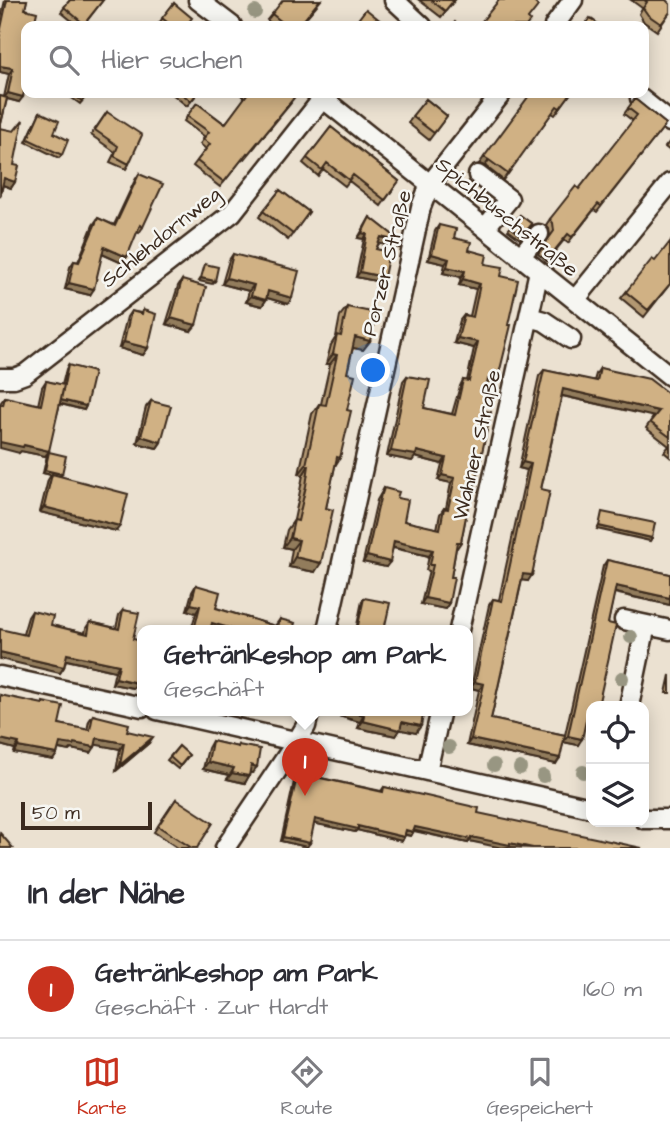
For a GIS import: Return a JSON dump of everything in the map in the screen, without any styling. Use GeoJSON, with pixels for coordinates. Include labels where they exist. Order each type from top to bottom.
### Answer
{"type":"FeatureCollection","features":[{"type":"Feature","properties":{"kind":"street"},"geometry":{"type":"LineString","coordinates":[[394,0],[417,21]]}},
{"type":"Feature","properties":{"kind":"street"},"geometry":{"type":"LineString","coordinates":[[558,21],[573,0]]}},
{"type":"Feature","properties":{"kind":"street"},"geometry":{"type":"LineString","coordinates":[[208,3],[227,21]]}},
{"type":"Feature","properties":{"kind":"street","name":"Schlehdornweg"},"geometry":{"type":"LineString","coordinates":[[0,378],[14,378],[25,374],[232,212],[318,98]]}},
{"type":"Feature","properties":{"kind":"street","name":"Spichbuschstraße"},"geometry":{"type":"LineString","coordinates":[[322,98],[670,376]]}},
{"type":"Feature","properties":{"kind":"street","name":"Porzer Straße"},"geometry":{"type":"LineString","coordinates":[[328,625],[421,207],[430,184],[498,98]]}},
{"type":"Feature","properties":{"kind":"street"},"geometry":{"type":"LineString","coordinates":[[640,98],[670,122]]}},
{"type":"Feature","properties":{"kind":"street"},"geometry":{"type":"LineString","coordinates":[[478,175],[509,199],[485,229]]}},
{"type":"Feature","properties":{"kind":"street"},"geometry":{"type":"LineString","coordinates":[[575,300],[670,183]]}},
{"type":"Feature","properties":{"kind":"street"},"geometry":{"type":"LineString","coordinates":[[520,257],[539,234]]}},
{"type":"Feature","properties":{"kind":"street","name":"Wahner Straße"},"geometry":{"type":"LineString","coordinates":[[460,625],[539,271]]}},
{"type":"Feature","properties":{"kind":"street"},"geometry":{"type":"LineString","coordinates":[[529,317],[544,321],[571,339]]}},
{"type":"Feature","properties":{"kind":"street"},"geometry":{"type":"LineString","coordinates":[[624,620],[670,630]]}},
{"type":"Feature","properties":{"kind":"street"},"geometry":{"type":"LineString","coordinates":[[630,701],[646,625]]}},
{"type":"Feature","properties":{"kind":"street"},"geometry":{"type":"LineString","coordinates":[[0,676],[137,706]]}},
{"type":"Feature","properties":{"kind":"street"},"geometry":{"type":"LineString","coordinates":[[184,716],[586,807]]}},
{"type":"Feature","properties":{"kind":"street"},"geometry":{"type":"LineString","coordinates":[[225,848],[297,741],[308,716]]}},
{"type":"Feature","properties":{"kind":"street"},"geometry":{"type":"LineString","coordinates":[[427,771],[440,716]]}},
{"type":"Feature","properties":{"kind":"street"},"geometry":{"type":"LineString","coordinates":[[649,819],[670,819]]}},
{"type":"Feature","properties":{"kind":"building"},"geometry":{"type":"Polygon","coordinates":[[[7,0],[27,0],[25,9],[37,12],[35,21],[21,21],[21,96],[8,93],[13,68],[0,66],[0,33],[7,0]]]}},
{"type":"Feature","properties":{"kind":"building"},"geometry":{"type":"Polygon","coordinates":[[[70,0],[103,0],[86,21],[80,21],[64,7],[70,0]]]}},
{"type":"Feature","properties":{"kind":"building"},"geometry":{"type":"Polygon","coordinates":[[[283,0],[320,0],[303,21],[281,21],[272,14],[283,0]]]}},
{"type":"Feature","properties":{"kind":"building"},"geometry":{"type":"Polygon","coordinates":[[[431,0],[454,0],[445,11],[431,0]]]}},
{"type":"Feature","properties":{"kind":"building"},"geometry":{"type":"Polygon","coordinates":[[[499,0],[535,0],[538,6],[528,19],[530,21],[482,21],[499,0]]]}},
{"type":"Feature","properties":{"kind":"building"},"geometry":{"type":"Polygon","coordinates":[[[644,0],[666,0],[670,4],[670,12],[661,24],[643,8],[647,2],[644,0]]]}},
{"type":"Feature","properties":{"kind":"building"},"geometry":{"type":"Polygon","coordinates":[[[174,3],[192,18],[190,21],[166,21],[162,18],[174,3]]]}},
{"type":"Feature","properties":{"kind":"building"},"geometry":{"type":"Polygon","coordinates":[[[366,9],[381,21],[357,21],[366,9]]]}},
{"type":"Feature","properties":{"kind":"building"},"geometry":{"type":"Polygon","coordinates":[[[0,96],[7,98],[0,128],[0,96]]]}},
{"type":"Feature","properties":{"kind":"building"},"geometry":{"type":"Polygon","coordinates":[[[244,98],[294,98],[224,182],[197,161],[210,144],[203,139],[209,132],[187,116],[197,103],[225,124],[244,98]]]}},
{"type":"Feature","properties":{"kind":"building"},"geometry":{"type":"Polygon","coordinates":[[[527,98],[567,98],[560,108],[557,106],[508,174],[484,157],[527,98]]]}},
{"type":"Feature","properties":{"kind":"building"},"geometry":{"type":"Polygon","coordinates":[[[426,99],[447,116],[434,133],[412,116],[426,99]]]}},
{"type":"Feature","properties":{"kind":"building"},"geometry":{"type":"Polygon","coordinates":[[[635,99],[666,124],[601,206],[598,204],[572,237],[568,234],[551,255],[542,248],[554,231],[550,219],[576,186],[579,189],[637,115],[628,108],[635,99]]]}},
{"type":"Feature","properties":{"kind":"building"},"geometry":{"type":"Polygon","coordinates":[[[40,112],[59,121],[54,133],[68,140],[62,155],[28,139],[40,112]]]}},
{"type":"Feature","properties":{"kind":"building"},"geometry":{"type":"Polygon","coordinates":[[[107,112],[142,135],[129,164],[114,156],[118,146],[95,130],[107,112]]]}},
{"type":"Feature","properties":{"kind":"building"},"geometry":{"type":"Polygon","coordinates":[[[23,120],[14,165],[19,166],[15,182],[4,178],[0,197],[0,128],[14,131],[23,120]]]}},
{"type":"Feature","properties":{"kind":"building"},"geometry":{"type":"Polygon","coordinates":[[[331,127],[399,181],[385,200],[353,175],[349,180],[327,163],[322,170],[307,158],[331,127]]]}},
{"type":"Feature","properties":{"kind":"building"},"geometry":{"type":"Polygon","coordinates":[[[139,174],[163,184],[143,227],[140,225],[127,257],[104,247],[94,289],[69,283],[74,261],[79,262],[98,218],[115,226],[139,174]]]}},
{"type":"Feature","properties":{"kind":"building"},"geometry":{"type":"Polygon","coordinates":[[[280,190],[309,212],[293,234],[263,211],[280,190]]]}},
{"type":"Feature","properties":{"kind":"building"},"geometry":{"type":"Polygon","coordinates":[[[520,215],[532,224],[522,236],[511,227],[520,215]]]}},
{"type":"Feature","properties":{"kind":"building"},"geometry":{"type":"Polygon","coordinates":[[[370,217],[402,242],[381,237],[376,249],[389,252],[384,277],[360,272],[367,234],[362,233],[370,217]]]}},
{"type":"Feature","properties":{"kind":"building"},"geometry":{"type":"Polygon","coordinates":[[[439,225],[456,229],[454,238],[471,242],[469,250],[487,255],[485,264],[503,267],[501,276],[518,280],[508,325],[511,325],[497,382],[488,379],[482,410],[491,412],[461,542],[457,542],[449,603],[425,598],[433,565],[430,565],[433,550],[394,541],[390,562],[367,556],[384,488],[399,492],[397,498],[408,500],[404,521],[440,529],[455,478],[442,475],[446,458],[417,451],[416,455],[391,451],[407,376],[430,380],[424,408],[455,415],[463,380],[469,381],[478,342],[458,338],[464,315],[473,317],[480,284],[463,279],[465,271],[447,267],[449,259],[432,254],[439,225]]]}},
{"type":"Feature","properties":{"kind":"building"},"geometry":{"type":"Polygon","coordinates":[[[670,242],[670,284],[648,310],[626,292],[652,259],[655,261],[670,242]]]}},
{"type":"Feature","properties":{"kind":"building"},"geometry":{"type":"Polygon","coordinates":[[[233,254],[299,271],[292,298],[268,291],[266,300],[251,296],[254,285],[227,278],[233,254]]]}},
{"type":"Feature","properties":{"kind":"building"},"geometry":{"type":"Polygon","coordinates":[[[205,264],[218,267],[215,281],[201,278],[205,264]]]}},
{"type":"Feature","properties":{"kind":"building"},"geometry":{"type":"Polygon","coordinates":[[[182,280],[206,287],[196,325],[171,318],[182,280]]]}},
{"type":"Feature","properties":{"kind":"building"},"geometry":{"type":"Polygon","coordinates":[[[347,307],[376,313],[370,341],[355,337],[347,373],[355,375],[347,410],[351,411],[326,508],[333,510],[321,563],[295,557],[299,540],[290,538],[294,520],[298,521],[306,486],[309,465],[306,465],[319,404],[326,405],[337,355],[333,354],[337,335],[341,336],[347,307]]]}},
{"type":"Feature","properties":{"kind":"building"},"geometry":{"type":"Polygon","coordinates":[[[143,310],[156,314],[148,348],[124,342],[131,311],[142,314],[143,310]]]}},
{"type":"Feature","properties":{"kind":"building"},"geometry":{"type":"Polygon","coordinates":[[[68,365],[94,372],[86,406],[61,400],[68,365]]]}},
{"type":"Feature","properties":{"kind":"building"},"geometry":{"type":"Polygon","coordinates":[[[600,368],[649,379],[670,395],[670,437],[650,422],[659,411],[563,389],[541,489],[550,491],[532,575],[523,574],[491,719],[565,735],[560,758],[471,739],[484,684],[475,682],[493,599],[502,601],[510,565],[531,464],[523,462],[544,370],[597,381],[600,368]]]}},
{"type":"Feature","properties":{"kind":"building"},"geometry":{"type":"Polygon","coordinates":[[[46,381],[64,385],[49,451],[0,442],[0,404],[3,405],[5,397],[41,405],[46,381]]]}},
{"type":"Feature","properties":{"kind":"building"},"geometry":{"type":"Polygon","coordinates":[[[151,401],[171,406],[161,442],[141,436],[151,401]]]}},
{"type":"Feature","properties":{"kind":"building"},"geometry":{"type":"Polygon","coordinates":[[[49,452],[66,456],[62,474],[45,470],[49,452]]]}},
{"type":"Feature","properties":{"kind":"building"},"geometry":{"type":"Polygon","coordinates":[[[52,474],[128,494],[120,526],[44,507],[52,474]]]}},
{"type":"Feature","properties":{"kind":"building"},"geometry":{"type":"Polygon","coordinates":[[[602,512],[655,523],[652,538],[599,526],[602,512]]]}},
{"type":"Feature","properties":{"kind":"building"},"geometry":{"type":"Polygon","coordinates":[[[607,560],[670,574],[670,598],[616,586],[608,623],[616,625],[599,701],[586,701],[582,739],[568,736],[607,560]]]}},
{"type":"Feature","properties":{"kind":"building"},"geometry":{"type":"Polygon","coordinates":[[[196,585],[220,592],[216,608],[271,625],[195,625],[200,606],[191,604],[196,585]]]}},
{"type":"Feature","properties":{"kind":"building"},"geometry":{"type":"Polygon","coordinates":[[[364,598],[390,603],[385,625],[358,625],[364,598]]]}},
{"type":"Feature","properties":{"kind":"building"},"geometry":{"type":"Polygon","coordinates":[[[123,610],[139,613],[133,639],[137,640],[137,683],[116,678],[119,665],[67,654],[64,667],[0,652],[0,629],[26,635],[32,611],[53,616],[51,625],[88,634],[90,622],[119,629],[123,610]]]}},
{"type":"Feature","properties":{"kind":"building"},"geometry":{"type":"Polygon","coordinates":[[[280,619],[294,625],[278,625],[280,619]]]}},
{"type":"Feature","properties":{"kind":"building"},"geometry":{"type":"Polygon","coordinates":[[[0,695],[63,706],[59,724],[90,730],[93,715],[129,724],[127,731],[153,737],[120,765],[124,743],[97,738],[95,747],[60,743],[57,754],[18,747],[19,743],[0,739],[0,695]]]}},
{"type":"Feature","properties":{"kind":"building"},"geometry":{"type":"Polygon","coordinates":[[[364,716],[423,716],[421,726],[402,722],[400,730],[363,721],[364,716]]]}},
{"type":"Feature","properties":{"kind":"building"},"geometry":{"type":"Polygon","coordinates":[[[212,741],[260,749],[257,767],[251,765],[249,776],[232,773],[234,768],[208,762],[212,741]]]}},
{"type":"Feature","properties":{"kind":"building"},"geometry":{"type":"Polygon","coordinates":[[[179,746],[189,755],[180,766],[170,757],[179,746]]]}},
{"type":"Feature","properties":{"kind":"building"},"geometry":{"type":"Polygon","coordinates":[[[298,773],[383,792],[384,787],[422,795],[479,808],[478,813],[642,848],[533,848],[415,827],[413,832],[406,830],[404,837],[315,819],[310,843],[283,837],[298,773]]]}},
{"type":"Feature","properties":{"kind":"building"},"geometry":{"type":"Polygon","coordinates":[[[176,799],[213,823],[197,848],[192,848],[158,826],[176,799]]]}},
{"type":"Feature","properties":{"kind":"building"},"geometry":{"type":"Polygon","coordinates":[[[0,833],[13,848],[0,848],[0,833]]]}},
{"type":"Feature","properties":{"kind":"place","name":"Getränkeshop am Park"},"geometry":{"type":"Point","coordinates":[305,796]}}]}
